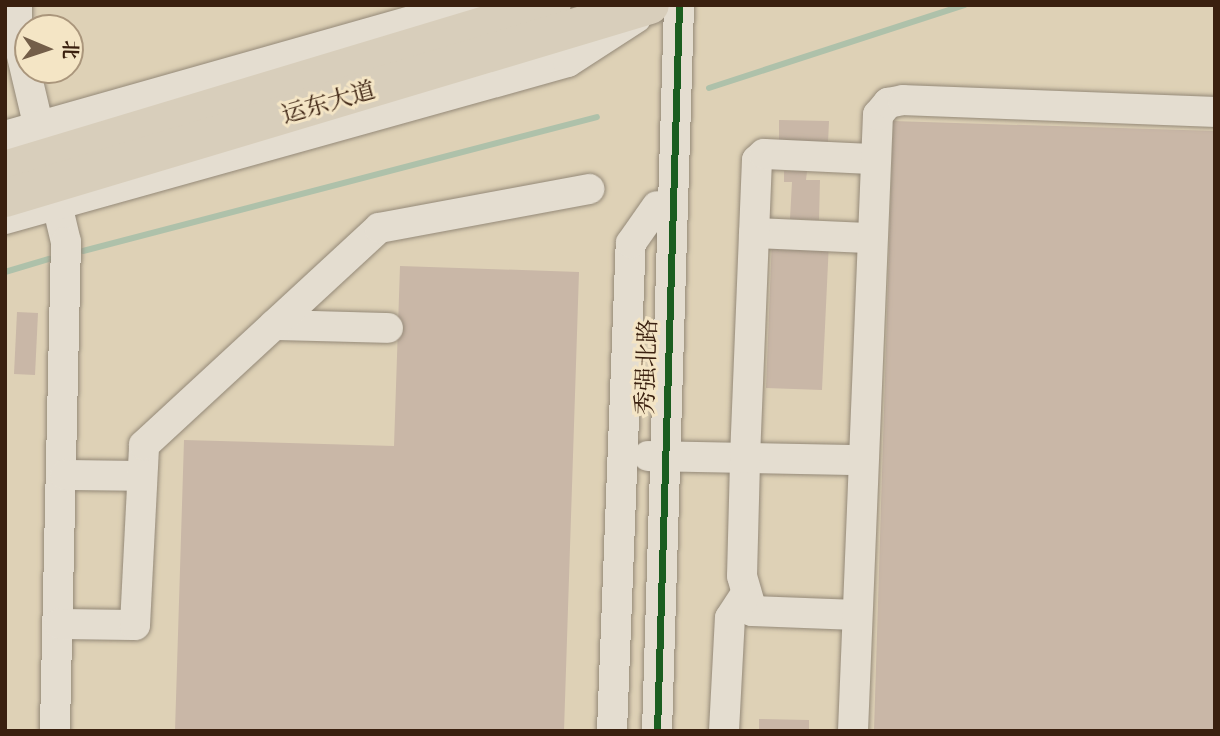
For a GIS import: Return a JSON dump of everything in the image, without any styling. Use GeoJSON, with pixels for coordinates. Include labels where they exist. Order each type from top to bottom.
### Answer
{"type":"FeatureCollection","features":[{"type":"Feature","properties":{"kind":"main road","name":"运东大道"},"geometry":{"type":"LineString","coordinates":[[5,198],[51,168],[552,5]]}},
{"type":"Feature","properties":{"kind":"main road","name":"运东大道"},"geometry":{"type":"LineString","coordinates":[[5,170],[51,168],[650,5]]}},
{"type":"Feature","properties":{"kind":"street"},"geometry":{"type":"LineString","coordinates":[[18,5],[16,35],[51,168],[66,256],[65,474],[55,731]]}},
{"type":"Feature","properties":{"kind":"street"},"geometry":{"type":"LineString","coordinates":[[5,219],[51,168],[468,5]]}},
{"type":"Feature","properties":{"kind":"street"},"geometry":{"type":"LineString","coordinates":[[5,136],[51,168],[568,62],[658,5]]}},
{"type":"Feature","properties":{"kind":"street","name":"秀强北路"},"geometry":{"type":"LineString","coordinates":[[657,731],[658,5]]}},
{"type":"Feature","properties":{"kind":"street","name":"秀强北路"},"geometry":{"type":"LineString","coordinates":[[639,731],[657,456],[679,5]]}},
{"type":"Feature","properties":{"kind":"street"},"geometry":{"type":"LineString","coordinates":[[853,731],[872,159],[878,115],[888,103],[903,100],[1215,112]]}},
{"type":"Feature","properties":{"kind":"street"},"geometry":{"type":"LineString","coordinates":[[857,615],[768,615],[752,611],[745,595],[745,458],[757,160],[764,153],[872,159]]}},
{"type":"Feature","properties":{"kind":"street"},"geometry":{"type":"LineString","coordinates":[[59,624],[135,625],[144,445],[379,228],[589,189]]}},
{"type":"Feature","properties":{"kind":"street"},"geometry":{"type":"LineString","coordinates":[[612,731],[631,243],[657,206]]}},
{"type":"Feature","properties":{"kind":"street"},"geometry":{"type":"LineString","coordinates":[[754,233],[869,238]]}},
{"type":"Feature","properties":{"kind":"street"},"geometry":{"type":"LineString","coordinates":[[274,325],[388,328]]}},
{"type":"Feature","properties":{"kind":"street"},"geometry":{"type":"LineString","coordinates":[[657,456],[862,460]]}},
{"type":"Feature","properties":{"kind":"street"},"geometry":{"type":"LineString","coordinates":[[65,474],[142,476]]}},
{"type":"Feature","properties":{"kind":"street"},"geometry":{"type":"LineString","coordinates":[[723,731],[730,618],[745,595]]}},
{"type":"Feature","properties":{"kind":"building"},"geometry":{"type":"Polygon","coordinates":[[[779,120],[829,121],[828,143],[779,142],[779,120]]]}},
{"type":"Feature","properties":{"kind":"building"},"geometry":{"type":"Polygon","coordinates":[[[893,121],[1215,131],[1215,731],[874,731],[893,121]]]}},
{"type":"Feature","properties":{"kind":"building"},"geometry":{"type":"Polygon","coordinates":[[[784,171],[807,171],[806,180],[820,180],[819,220],[790,219],[792,182],[784,182],[784,171]]]}},
{"type":"Feature","properties":{"kind":"building"},"geometry":{"type":"Polygon","coordinates":[[[772,239],[829,242],[822,390],[766,388],[772,239]]]}},
{"type":"Feature","properties":{"kind":"building"},"geometry":{"type":"Polygon","coordinates":[[[400,266],[579,272],[564,731],[175,731],[184,440],[394,446],[400,266]]]}},
{"type":"Feature","properties":{"kind":"building"},"geometry":{"type":"Polygon","coordinates":[[[17,312],[38,313],[35,375],[14,374],[17,312]]]}},
{"type":"Feature","properties":{"kind":"building"},"geometry":{"type":"Polygon","coordinates":[[[759,719],[809,720],[809,731],[759,731],[759,719]]]}},
{"type":"Feature","properties":{"kind":"waterway"},"geometry":{"type":"LineString","coordinates":[[709,88],[965,5]]}},
{"type":"Feature","properties":{"kind":"waterway"},"geometry":{"type":"LineString","coordinates":[[83,251],[597,117]]}},
{"type":"Feature","properties":{"kind":"waterway"},"geometry":{"type":"LineString","coordinates":[[5,272],[49,259]]}},
{"type":"Feature","properties":{"kind":"cycle path"},"geometry":{"type":"LineString","coordinates":[[657,731],[679,5]]}}]}
